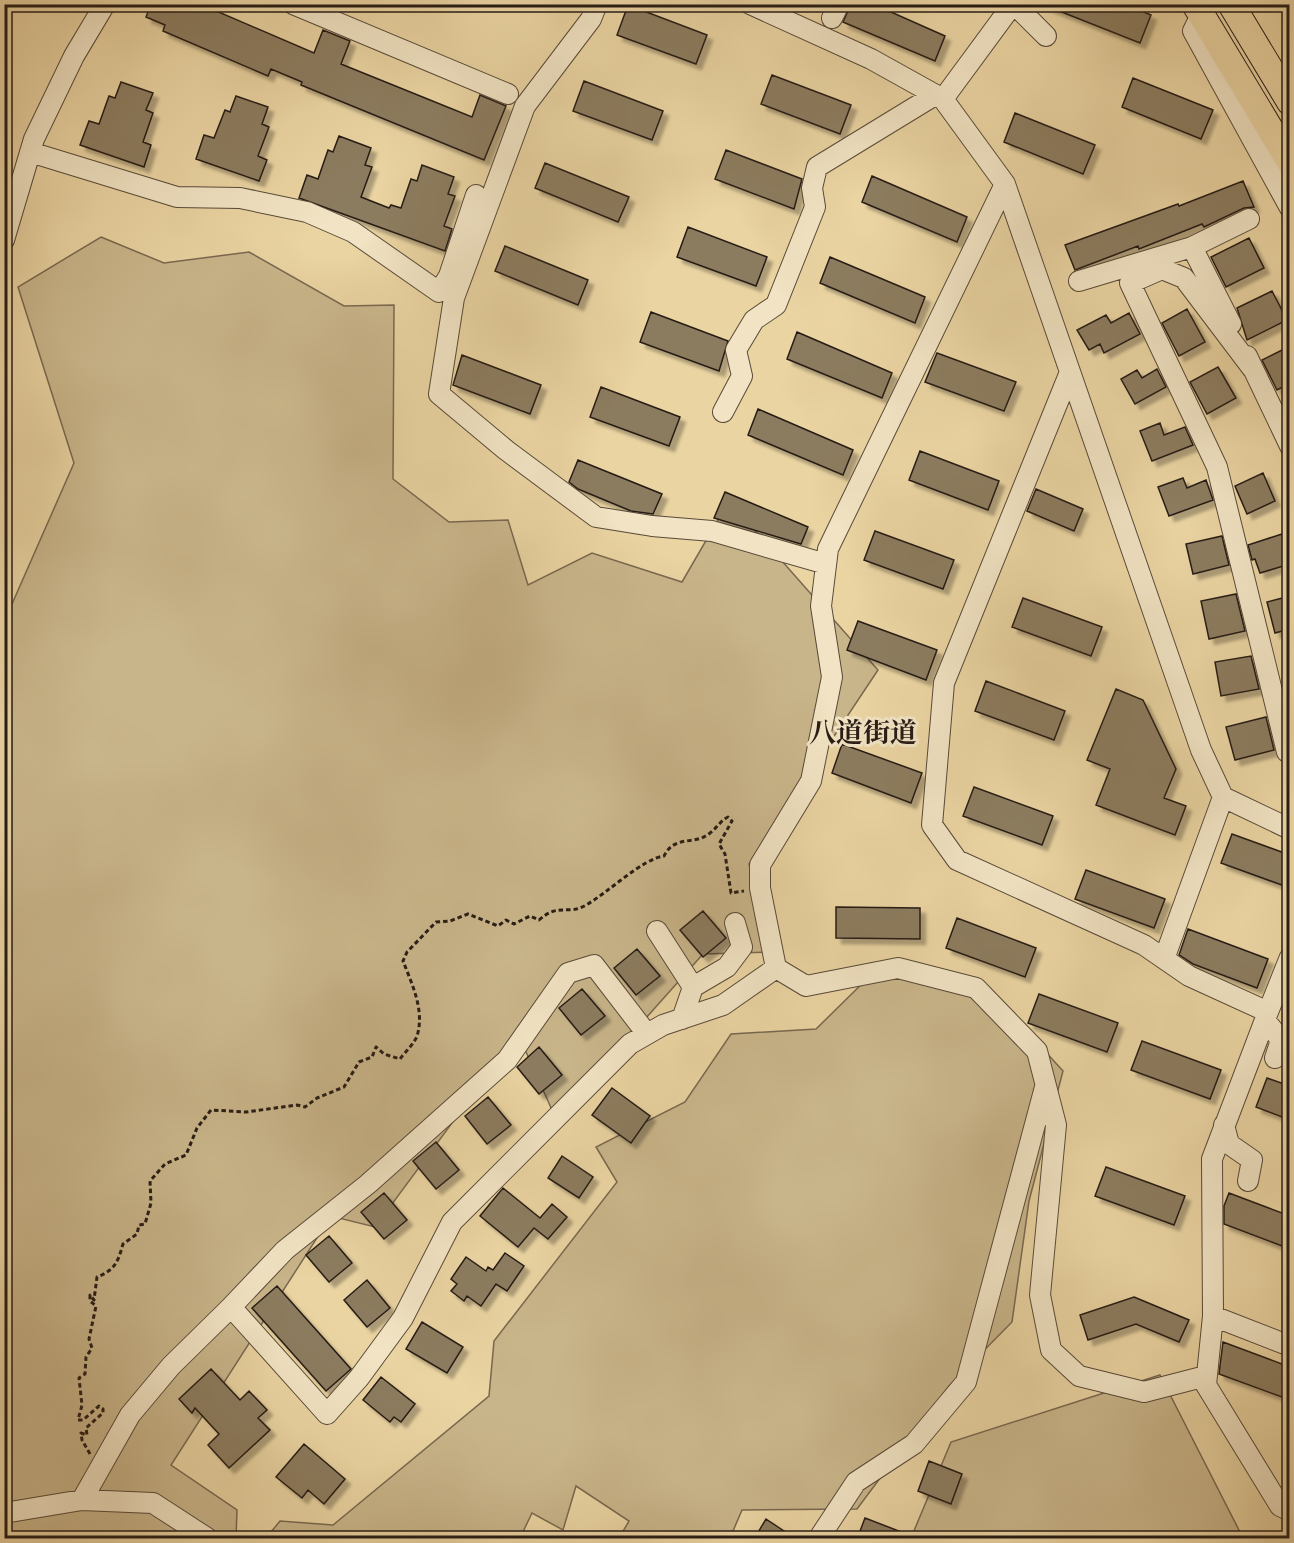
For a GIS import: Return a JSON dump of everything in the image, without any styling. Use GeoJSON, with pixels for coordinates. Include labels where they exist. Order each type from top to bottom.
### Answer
{"type":"FeatureCollection","features":[{"type":"Feature","properties":{"kind":"main road"},"geometry":{"type":"LineString","coordinates":[[1231,4],[1290,102]]}},
{"type":"Feature","properties":{"kind":"main road"},"geometry":{"type":"LineString","coordinates":[[1198,10],[1290,162]]}},
{"type":"Feature","properties":{"kind":"street"},"geometry":{"type":"LineString","coordinates":[[4,240],[30,152],[74,56],[105,4]]}},
{"type":"Feature","properties":{"kind":"street"},"geometry":{"type":"LineString","coordinates":[[293,4],[508,94]]}},
{"type":"Feature","properties":{"kind":"street"},"geometry":{"type":"LineString","coordinates":[[597,4],[591,19],[525,106],[454,298],[439,394],[506,450],[596,517],[652,526],[712,531],[826,564]]}},
{"type":"Feature","properties":{"kind":"street"},"geometry":{"type":"LineString","coordinates":[[750,4],[871,59],[939,97],[1005,184],[1201,750],[1222,797],[1290,829]]}},
{"type":"Feature","properties":{"kind":"street"},"geometry":{"type":"LineString","coordinates":[[723,412],[742,376],[736,350],[754,320],[776,305],[815,207],[812,188],[817,167],[939,97],[1014,4],[1046,36]]}},
{"type":"Feature","properties":{"kind":"street"},"geometry":{"type":"LineString","coordinates":[[1198,10],[1193,31],[1290,208]]}},
{"type":"Feature","properties":{"kind":"street"},"geometry":{"type":"LineString","coordinates":[[30,152],[177,197],[240,198],[307,212],[353,232],[439,292],[449,276],[476,195]]}},
{"type":"Feature","properties":{"kind":"street"},"geometry":{"type":"LineString","coordinates":[[1005,184],[828,549],[821,606],[832,677],[811,782],[760,865],[760,888],[776,968],[806,986],[898,968],[976,988],[1037,1051],[1056,1125],[1040,1295],[1051,1350],[1079,1376],[1144,1392],[1206,1376]]}},
{"type":"Feature","properties":{"kind":"street"},"geometry":{"type":"LineString","coordinates":[[1079,281],[1192,248],[1249,219]]}},
{"type":"Feature","properties":{"kind":"street"},"geometry":{"type":"LineString","coordinates":[[1192,248],[1290,446]]}},
{"type":"Feature","properties":{"kind":"street"},"geometry":{"type":"LineString","coordinates":[[1252,368],[1184,278],[1162,269],[1130,283],[1217,467],[1287,752]]}},
{"type":"Feature","properties":{"kind":"street"},"geometry":{"type":"LineString","coordinates":[[1070,372],[944,683],[932,825],[957,860],[1144,945],[1190,976],[1266,1016],[1281,1040],[1275,1058]]}},
{"type":"Feature","properties":{"kind":"street"},"geometry":{"type":"LineString","coordinates":[[1164,959],[1222,797]]}},
{"type":"Feature","properties":{"kind":"street"},"geometry":{"type":"LineString","coordinates":[[682,1019],[693,987],[727,967],[742,947],[735,923]]}},
{"type":"Feature","properties":{"kind":"street"},"geometry":{"type":"LineString","coordinates":[[657,931],[693,987]]}},
{"type":"Feature","properties":{"kind":"street"},"geometry":{"type":"LineString","coordinates":[[1290,957],[1212,1159],[1213,1316],[1206,1376],[1206,1385],[1280,1506],[1290,1511]]}},
{"type":"Feature","properties":{"kind":"street"},"geometry":{"type":"LineString","coordinates":[[86,1494],[130,1415],[171,1366],[285,1250],[368,1184],[507,1060],[568,973],[594,965],[647,1034]]}},
{"type":"Feature","properties":{"kind":"street"},"geometry":{"type":"LineString","coordinates":[[231,1307],[327,1414],[359,1378],[403,1318],[452,1222],[630,1044],[682,1019],[723,1005],[776,968]]}},
{"type":"Feature","properties":{"kind":"street"},"geometry":{"type":"LineString","coordinates":[[819,1539],[856,1482],[914,1444],[966,1382],[1046,1085]]}},
{"type":"Feature","properties":{"kind":"street"},"geometry":{"type":"LineString","coordinates":[[1224,1125],[1229,1144],[1251,1160],[1248,1181]]}},
{"type":"Feature","properties":{"kind":"street"},"geometry":{"type":"LineString","coordinates":[[1213,1316],[1290,1346]]}},
{"type":"Feature","properties":{"kind":"street"},"geometry":{"type":"LineString","coordinates":[[4,1513],[86,1494],[153,1503],[207,1539]]}},
{"type":"Feature","properties":{"kind":"path"},"geometry":{"type":"LineString","coordinates":[[86,1494],[90,1454],[82,1440],[81,1433],[87,1435],[86,1428],[103,1413],[103,1409],[99,1406],[83,1420],[78,1420],[82,1405],[79,1378],[85,1374],[86,1357],[92,1348],[89,1339],[96,1305],[90,1301],[90,1295],[94,1300],[97,1277],[110,1272],[118,1263],[123,1244],[137,1234],[139,1225],[145,1224],[151,1203],[150,1181],[165,1164],[186,1155],[197,1128],[211,1110],[246,1112],[297,1105],[305,1107],[317,1098],[344,1087],[359,1062],[372,1057],[376,1047],[384,1054],[400,1059],[417,1036],[420,1021],[415,992],[403,962],[407,952],[436,922],[450,921],[468,914],[498,926],[506,920],[514,924],[530,916],[539,920],[550,910],[580,909],[623,881],[637,867],[664,856],[668,849],[679,840],[709,835],[721,820],[728,817],[732,821],[720,844],[725,854],[731,893],[760,888]]}},
{"type":"Feature","properties":{"kind":"shaded area"},"geometry":{"type":"Polygon","coordinates":[[[101,237],[164,263],[249,252],[344,306],[394,305],[393,479],[449,522],[508,520],[528,585],[592,553],[682,582],[729,501],[878,670],[749,864],[770,952],[703,954],[556,1119],[518,1034],[375,1227],[331,1216],[171,1465],[237,1510],[236,1538],[5,1538],[5,620],[74,463],[18,287],[101,237]]]}},
{"type":"Feature","properties":{"kind":"shaded area"},"geometry":{"type":"Polygon","coordinates":[[[875,971],[990,991],[1063,1071],[1029,1201],[1012,1322],[949,1386],[857,1509],[742,1510],[730,1538],[619,1538],[629,1521],[576,1486],[563,1530],[532,1513],[520,1538],[266,1538],[280,1521],[333,1525],[489,1396],[494,1341],[617,1182],[596,1147],[685,1102],[731,1034],[816,1029],[875,971]]]}},
{"type":"Feature","properties":{"kind":"shaded area"},"geometry":{"type":"Polygon","coordinates":[[[1160,1375],[1243,1538],[911,1538],[951,1442],[1160,1375]]]}},
{"type":"Feature","properties":{"kind":"building"},"geometry":{"type":"Polygon","coordinates":[[[151,4],[200,4],[314,53],[323,30],[350,41],[341,64],[472,117],[480,95],[506,106],[484,160],[301,85],[302,82],[271,69],[268,76],[163,31],[165,25],[146,17],[151,4]]]}},
{"type":"Feature","properties":{"kind":"building"},"geometry":{"type":"Polygon","coordinates":[[[851,4],[873,4],[945,36],[935,61],[843,22],[851,4]]]}},
{"type":"Feature","properties":{"kind":"building"},"geometry":{"type":"Polygon","coordinates":[[[1125,4],[1151,15],[1140,43],[1044,5],[1125,4]]]}},
{"type":"Feature","properties":{"kind":"building"},"geometry":{"type":"Polygon","coordinates":[[[628,5],[707,35],[696,64],[617,35],[628,5]]]}},
{"type":"Feature","properties":{"kind":"building"},"geometry":{"type":"Polygon","coordinates":[[[772,75],[851,105],[840,134],[761,104],[772,75]]]}},
{"type":"Feature","properties":{"kind":"building"},"geometry":{"type":"Polygon","coordinates":[[[1133,78],[1213,110],[1201,139],[1122,107],[1133,78]]]}},
{"type":"Feature","properties":{"kind":"building"},"geometry":{"type":"Polygon","coordinates":[[[584,81],[663,111],[652,140],[573,111],[584,81]]]}},
{"type":"Feature","properties":{"kind":"building"},"geometry":{"type":"Polygon","coordinates":[[[121,82],[153,93],[146,110],[153,113],[143,142],[151,145],[144,167],[80,145],[89,121],[99,124],[109,96],[115,98],[121,82]]]}},
{"type":"Feature","properties":{"kind":"building"},"geometry":{"type":"Polygon","coordinates":[[[236,96],[268,107],[262,124],[269,127],[258,156],[267,160],[259,181],[196,159],[204,135],[214,138],[225,110],[230,112],[236,96]]]}},
{"type":"Feature","properties":{"kind":"building"},"geometry":{"type":"Polygon","coordinates":[[[1015,113],[1095,145],[1083,174],[1004,142],[1015,113]]]}},
{"type":"Feature","properties":{"kind":"building"},"geometry":{"type":"Polygon","coordinates":[[[339,136],[371,148],[365,165],[372,167],[361,197],[389,208],[391,205],[401,208],[411,179],[417,181],[422,165],[454,177],[448,194],[455,196],[444,226],[452,229],[445,251],[299,198],[307,175],[318,179],[328,150],[333,152],[339,136]]]}},
{"type":"Feature","properties":{"kind":"building"},"geometry":{"type":"Polygon","coordinates":[[[726,150],[802,179],[794,209],[715,179],[726,150]]]}},
{"type":"Feature","properties":{"kind":"building"},"geometry":{"type":"Polygon","coordinates":[[[545,163],[629,197],[618,222],[535,188],[545,163]]]}},
{"type":"Feature","properties":{"kind":"building"},"geometry":{"type":"Polygon","coordinates":[[[872,176],[967,217],[957,242],[862,202],[872,176]]]}},
{"type":"Feature","properties":{"kind":"building"},"geometry":{"type":"Polygon","coordinates":[[[1243,181],[1254,207],[1244,208],[1204,227],[1202,224],[1139,249],[1138,246],[1075,270],[1065,245],[1178,204],[1179,206],[1243,181]]]}},
{"type":"Feature","properties":{"kind":"building"},"geometry":{"type":"Polygon","coordinates":[[[688,227],[767,257],[756,286],[677,257],[688,227]]]}},
{"type":"Feature","properties":{"kind":"building"},"geometry":{"type":"Polygon","coordinates":[[[1249,238],[1264,268],[1226,287],[1211,257],[1249,238]]]}},
{"type":"Feature","properties":{"kind":"building"},"geometry":{"type":"Polygon","coordinates":[[[505,246],[588,280],[578,305],[495,271],[505,246]]]}},
{"type":"Feature","properties":{"kind":"building"},"geometry":{"type":"Polygon","coordinates":[[[830,257],[925,297],[915,323],[820,283],[830,257]]]}},
{"type":"Feature","properties":{"kind":"building"},"geometry":{"type":"Polygon","coordinates":[[[1272,291],[1287,320],[1247,340],[1237,308],[1272,291]]]}},
{"type":"Feature","properties":{"kind":"building"},"geometry":{"type":"Polygon","coordinates":[[[1187,309],[1205,342],[1179,356],[1162,323],[1187,309]]]}},
{"type":"Feature","properties":{"kind":"building"},"geometry":{"type":"Polygon","coordinates":[[[651,312],[728,341],[719,371],[640,342],[651,312]]]}},
{"type":"Feature","properties":{"kind":"building"},"geometry":{"type":"Polygon","coordinates":[[[1129,313],[1140,334],[1104,353],[1100,344],[1089,350],[1077,330],[1106,315],[1111,323],[1129,313]]]}},
{"type":"Feature","properties":{"kind":"building"},"geometry":{"type":"Polygon","coordinates":[[[797,332],[892,373],[882,398],[787,359],[797,332]]]}},
{"type":"Feature","properties":{"kind":"building"},"geometry":{"type":"Polygon","coordinates":[[[1290,346],[1290,383],[1277,390],[1262,360],[1290,346]]]}},
{"type":"Feature","properties":{"kind":"building"},"geometry":{"type":"Polygon","coordinates":[[[937,353],[1016,382],[1004,411],[925,382],[937,353]]]}},
{"type":"Feature","properties":{"kind":"building"},"geometry":{"type":"Polygon","coordinates":[[[462,355],[541,385],[530,414],[453,385],[462,355]]]}},
{"type":"Feature","properties":{"kind":"building"},"geometry":{"type":"Polygon","coordinates":[[[1218,367],[1236,398],[1207,414],[1190,382],[1218,367]]]}},
{"type":"Feature","properties":{"kind":"building"},"geometry":{"type":"Polygon","coordinates":[[[1157,369],[1166,387],[1135,404],[1121,379],[1137,370],[1142,378],[1157,369]]]}},
{"type":"Feature","properties":{"kind":"building"},"geometry":{"type":"Polygon","coordinates":[[[601,387],[680,417],[669,446],[590,417],[601,387]]]}},
{"type":"Feature","properties":{"kind":"building"},"geometry":{"type":"Polygon","coordinates":[[[758,409],[853,450],[843,475],[748,435],[758,409]]]}},
{"type":"Feature","properties":{"kind":"building"},"geometry":{"type":"Polygon","coordinates":[[[1160,423],[1164,435],[1185,427],[1193,445],[1152,461],[1140,431],[1160,423]]]}},
{"type":"Feature","properties":{"kind":"building"},"geometry":{"type":"Polygon","coordinates":[[[920,451],[999,481],[988,510],[909,480],[920,451]]]}},
{"type":"Feature","properties":{"kind":"building"},"geometry":{"type":"Polygon","coordinates":[[[578,460],[662,494],[653,514],[631,511],[578,489],[569,482],[578,460]]]}},
{"type":"Feature","properties":{"kind":"building"},"geometry":{"type":"Polygon","coordinates":[[[1263,473],[1275,501],[1247,514],[1235,486],[1263,473]]]}},
{"type":"Feature","properties":{"kind":"building"},"geometry":{"type":"Polygon","coordinates":[[[1183,478],[1187,488],[1206,480],[1213,500],[1169,516],[1158,487],[1183,478]]]}},
{"type":"Feature","properties":{"kind":"building"},"geometry":{"type":"Polygon","coordinates":[[[1036,489],[1083,509],[1074,531],[1027,511],[1036,489]]]}},
{"type":"Feature","properties":{"kind":"building"},"geometry":{"type":"Polygon","coordinates":[[[725,492],[808,527],[801,544],[714,518],[725,492]]]}},
{"type":"Feature","properties":{"kind":"building"},"geometry":{"type":"Polygon","coordinates":[[[875,531],[954,560],[943,589],[864,560],[875,531]]]}},
{"type":"Feature","properties":{"kind":"building"},"geometry":{"type":"Polygon","coordinates":[[[1282,534],[1290,564],[1260,573],[1255,559],[1252,560],[1248,545],[1282,534]]]}},
{"type":"Feature","properties":{"kind":"building"},"geometry":{"type":"Polygon","coordinates":[[[1222,536],[1229,565],[1193,574],[1186,544],[1222,536]]]}},
{"type":"Feature","properties":{"kind":"building"},"geometry":{"type":"Polygon","coordinates":[[[1236,594],[1245,631],[1209,639],[1201,601],[1236,594]]]}},
{"type":"Feature","properties":{"kind":"building"},"geometry":{"type":"Polygon","coordinates":[[[1290,596],[1290,629],[1275,633],[1267,602],[1290,596]]]}},
{"type":"Feature","properties":{"kind":"building"},"geometry":{"type":"Polygon","coordinates":[[[1023,598],[1102,627],[1091,656],[1012,627],[1023,598]]]}},
{"type":"Feature","properties":{"kind":"building"},"geometry":{"type":"Polygon","coordinates":[[[858,621],[937,650],[926,680],[847,650],[858,621]]]}},
{"type":"Feature","properties":{"kind":"building"},"geometry":{"type":"Polygon","coordinates":[[[1251,656],[1259,689],[1221,696],[1215,662],[1251,656]]]}},
{"type":"Feature","properties":{"kind":"building"},"geometry":{"type":"Polygon","coordinates":[[[986,681],[1065,711],[1054,740],[975,711],[986,681]]]}},
{"type":"Feature","properties":{"kind":"building"},"geometry":{"type":"Polygon","coordinates":[[[1116,689],[1143,700],[1176,769],[1164,798],[1186,806],[1175,835],[1096,805],[1110,769],[1087,760],[1116,689]]]}},
{"type":"Feature","properties":{"kind":"building"},"geometry":{"type":"Polygon","coordinates":[[[1266,717],[1274,750],[1235,760],[1226,727],[1266,717]]]}},
{"type":"Feature","properties":{"kind":"building"},"geometry":{"type":"Polygon","coordinates":[[[842,744],[922,773],[911,803],[832,773],[842,744]]]}},
{"type":"Feature","properties":{"kind":"building"},"geometry":{"type":"Polygon","coordinates":[[[974,787],[1053,816],[1042,845],[963,816],[974,787]]]}},
{"type":"Feature","properties":{"kind":"building"},"geometry":{"type":"Polygon","coordinates":[[[1232,834],[1290,855],[1290,888],[1221,863],[1232,834]]]}},
{"type":"Feature","properties":{"kind":"building"},"geometry":{"type":"Polygon","coordinates":[[[1086,870],[1165,899],[1154,928],[1075,899],[1086,870]]]}},
{"type":"Feature","properties":{"kind":"building"},"geometry":{"type":"Polygon","coordinates":[[[836,907],[920,908],[920,939],[836,938],[836,907]]]}},
{"type":"Feature","properties":{"kind":"building"},"geometry":{"type":"Polygon","coordinates":[[[703,911],[726,938],[703,957],[680,930],[703,911]]]}},
{"type":"Feature","properties":{"kind":"building"},"geometry":{"type":"Polygon","coordinates":[[[957,918],[1036,948],[1025,977],[946,948],[957,918]]]}},
{"type":"Feature","properties":{"kind":"building"},"geometry":{"type":"Polygon","coordinates":[[[1188,929],[1268,959],[1257,988],[1193,964],[1179,955],[1188,929]]]}},
{"type":"Feature","properties":{"kind":"building"},"geometry":{"type":"Polygon","coordinates":[[[637,949],[660,976],[636,995],[614,968],[637,949]]]}},
{"type":"Feature","properties":{"kind":"building"},"geometry":{"type":"Polygon","coordinates":[[[582,989],[605,1016],[581,1035],[559,1008],[582,989]]]}},
{"type":"Feature","properties":{"kind":"building"},"geometry":{"type":"Polygon","coordinates":[[[1039,994],[1118,1023],[1107,1052],[1028,1023],[1039,994]]]}},
{"type":"Feature","properties":{"kind":"building"},"geometry":{"type":"Polygon","coordinates":[[[1142,1041],[1221,1070],[1210,1099],[1131,1070],[1142,1041]]]}},
{"type":"Feature","properties":{"kind":"building"},"geometry":{"type":"Polygon","coordinates":[[[539,1047],[562,1075],[539,1094],[517,1067],[539,1047]]]}},
{"type":"Feature","properties":{"kind":"building"},"geometry":{"type":"Polygon","coordinates":[[[1267,1078],[1290,1086],[1290,1120],[1256,1107],[1267,1078]]]}},
{"type":"Feature","properties":{"kind":"building"},"geometry":{"type":"Polygon","coordinates":[[[612,1088],[650,1116],[631,1143],[592,1115],[612,1088]]]}},
{"type":"Feature","properties":{"kind":"building"},"geometry":{"type":"Polygon","coordinates":[[[488,1097],[511,1125],[487,1144],[465,1116],[488,1097]]]}},
{"type":"Feature","properties":{"kind":"building"},"geometry":{"type":"Polygon","coordinates":[[[436,1142],[459,1170],[436,1189],[413,1161],[436,1142]]]}},
{"type":"Feature","properties":{"kind":"building"},"geometry":{"type":"Polygon","coordinates":[[[562,1156],[593,1177],[579,1198],[548,1178],[562,1156]]]}},
{"type":"Feature","properties":{"kind":"building"},"geometry":{"type":"Polygon","coordinates":[[[1106,1167],[1185,1196],[1174,1225],[1095,1196],[1106,1167]]]}},
{"type":"Feature","properties":{"kind":"building"},"geometry":{"type":"Polygon","coordinates":[[[503,1188],[540,1218],[552,1204],[567,1217],[548,1239],[534,1228],[518,1247],[480,1216],[503,1188]]]}},
{"type":"Feature","properties":{"kind":"building"},"geometry":{"type":"Polygon","coordinates":[[[384,1193],[407,1220],[384,1239],[361,1212],[384,1193]]]}},
{"type":"Feature","properties":{"kind":"building"},"geometry":{"type":"Polygon","coordinates":[[[1229,1193],[1290,1216],[1290,1249],[1224,1224],[1224,1206],[1229,1193]]]}},
{"type":"Feature","properties":{"kind":"building"},"geometry":{"type":"Polygon","coordinates":[[[329,1236],[352,1263],[329,1282],[306,1255],[329,1236]]]}},
{"type":"Feature","properties":{"kind":"building"},"geometry":{"type":"Polygon","coordinates":[[[505,1253],[524,1266],[507,1291],[496,1284],[481,1306],[467,1296],[464,1301],[451,1291],[457,1284],[451,1279],[466,1257],[486,1271],[488,1267],[493,1270],[505,1253]]]}},
{"type":"Feature","properties":{"kind":"building"},"geometry":{"type":"Polygon","coordinates":[[[367,1280],[390,1308],[367,1327],[344,1300],[367,1280]]]}},
{"type":"Feature","properties":{"kind":"building"},"geometry":{"type":"Polygon","coordinates":[[[277,1286],[351,1369],[326,1391],[252,1308],[277,1286]]]}},
{"type":"Feature","properties":{"kind":"building"},"geometry":{"type":"Polygon","coordinates":[[[1134,1297],[1189,1320],[1179,1342],[1136,1324],[1088,1340],[1080,1315],[1134,1297]]]}},
{"type":"Feature","properties":{"kind":"building"},"geometry":{"type":"Polygon","coordinates":[[[422,1322],[463,1347],[447,1373],[406,1349],[422,1322]]]}},
{"type":"Feature","properties":{"kind":"building"},"geometry":{"type":"Polygon","coordinates":[[[1223,1342],[1290,1367],[1290,1400],[1219,1374],[1223,1342]]]}},
{"type":"Feature","properties":{"kind":"building"},"geometry":{"type":"Polygon","coordinates":[[[211,1369],[240,1400],[249,1391],[267,1410],[258,1418],[270,1430],[229,1468],[208,1445],[219,1434],[195,1408],[192,1413],[179,1399],[211,1369]]]}},
{"type":"Feature","properties":{"kind":"building"},"geometry":{"type":"Polygon","coordinates":[[[381,1377],[415,1404],[401,1422],[394,1417],[390,1422],[363,1400],[381,1377]]]}},
{"type":"Feature","properties":{"kind":"building"},"geometry":{"type":"Polygon","coordinates":[[[304,1444],[345,1479],[324,1504],[308,1490],[302,1498],[276,1477],[304,1444]]]}},
{"type":"Feature","properties":{"kind":"building"},"geometry":{"type":"Polygon","coordinates":[[[929,1461],[962,1474],[951,1504],[918,1491],[929,1461]]]}},
{"type":"Feature","properties":{"kind":"building"},"geometry":{"type":"Polygon","coordinates":[[[865,1518],[917,1538],[857,1539],[865,1518]]]}},
{"type":"Feature","properties":{"kind":"building"},"geometry":{"type":"Polygon","coordinates":[[[766,1519],[796,1539],[754,1539],[766,1519]]]}},
{"type":"Feature","properties":{"kind":"district","name":"八道街道"},"geometry":{"type":"Point","coordinates":[863,733]}}]}
